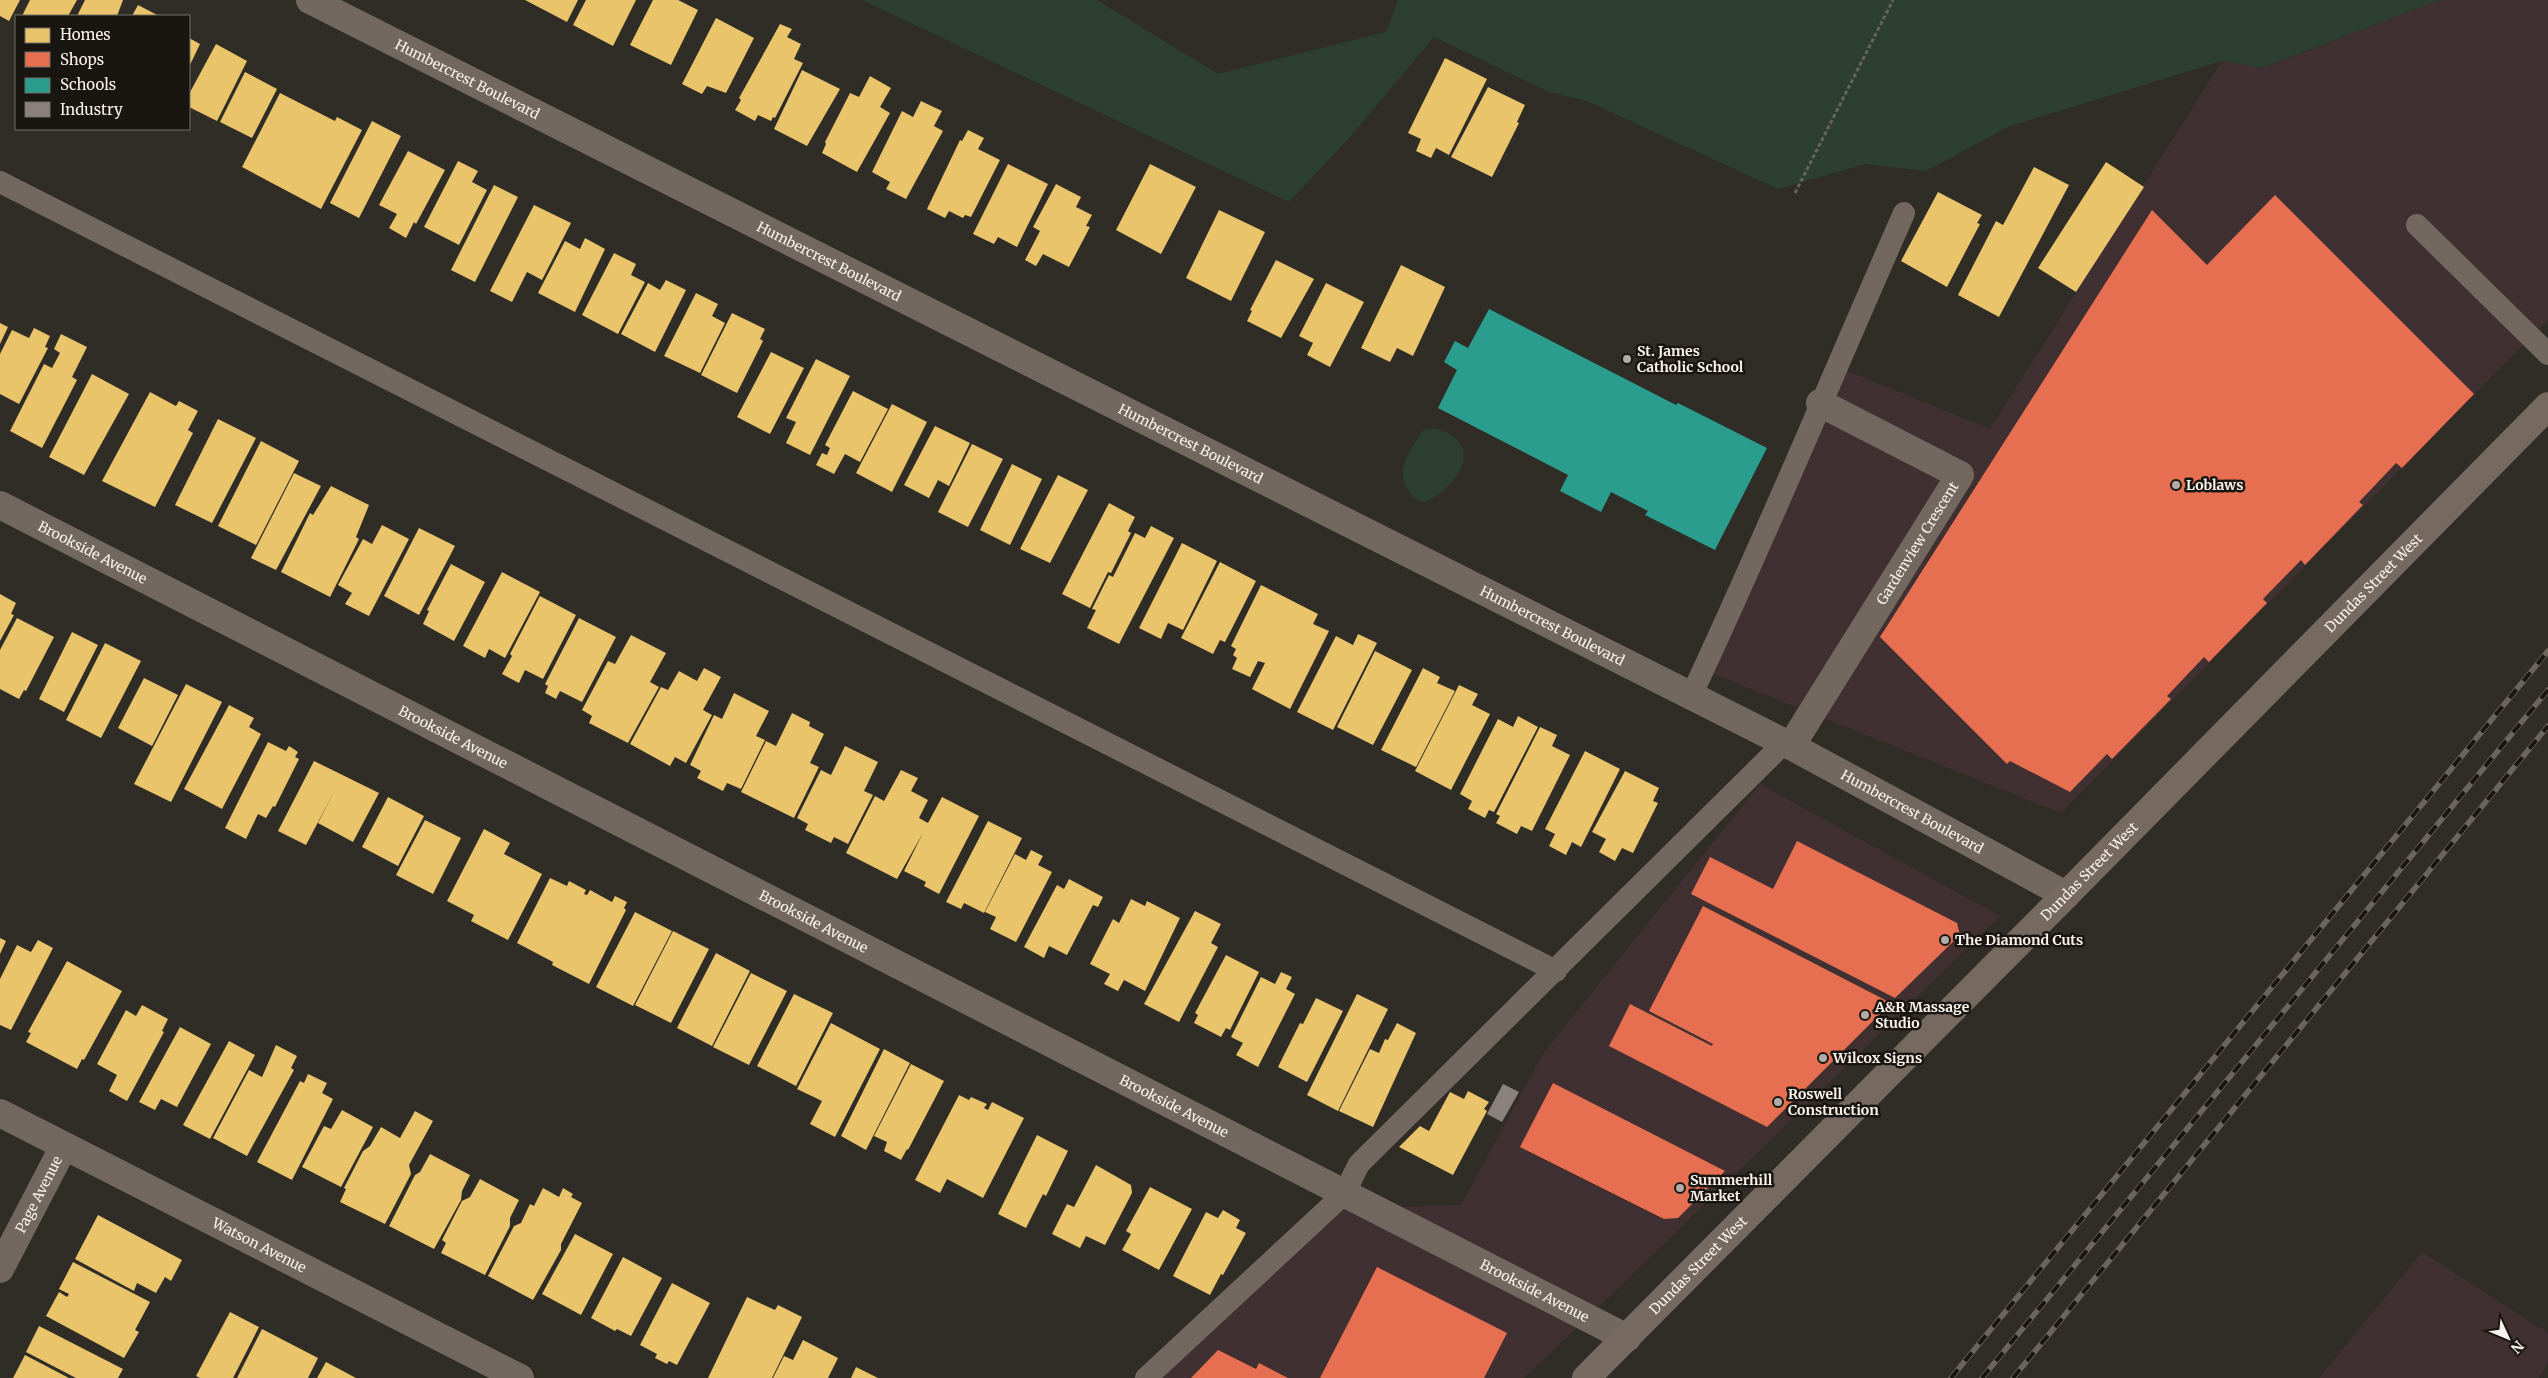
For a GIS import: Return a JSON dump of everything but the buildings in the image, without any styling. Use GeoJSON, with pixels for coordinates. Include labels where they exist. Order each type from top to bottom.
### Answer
{"type":"FeatureCollection","features":[{"type":"Feature","properties":{"kind":"main road","name":"Dundas Street West"},"geometry":{"type":"LineString","coordinates":[[1586,1378],[2548,406]]}},
{"type":"Feature","properties":{"kind":"street","name":"Humbercrest Boulevard"},"geometry":{"type":"LineString","coordinates":[[310,0],[1787,744],[2066,895]]}},
{"type":"Feature","properties":{"kind":"street","name":"Gardenview Crescent"},"geometry":{"type":"LineString","coordinates":[[1787,744],[1960,475],[1820,403]]}},
{"type":"Feature","properties":{"kind":"street","name":"Brookside Avenue"},"geometry":{"type":"LineString","coordinates":[[0,505],[1627,1338]]}},
{"type":"Feature","properties":{"kind":"street","name":"Watson Avenue"},"geometry":{"type":"LineString","coordinates":[[0,1113],[520,1378]]}},
{"type":"Feature","properties":{"kind":"street","name":"Page Avenue"},"geometry":{"type":"LineString","coordinates":[[0,1269],[64,1146]]}},
{"type":"Feature","properties":{"kind":"lane"},"geometry":{"type":"LineString","coordinates":[[0,182],[1556,971]]}},
{"type":"Feature","properties":{"kind":"lane"},"geometry":{"type":"LineString","coordinates":[[1690,696],[1790,477],[1820,403],[1904,214]]}},
{"type":"Feature","properties":{"kind":"lane"},"geometry":{"type":"LineString","coordinates":[[2417,225],[2548,354]]}},
{"type":"Feature","properties":{"kind":"lane"},"geometry":{"type":"LineString","coordinates":[[1146,1378],[1344,1194],[1359,1164],[1787,744]]}},
{"type":"Feature","properties":{"kind":"path"},"geometry":{"type":"LineString","coordinates":[[1795,193],[1893,0]]}},
{"type":"Feature","properties":{"kind":"shaded area"},"geometry":{"type":"Polygon","coordinates":[[[2440,0],[2548,0],[2548,320],[2061,813],[1709,672],[1845,370],[1990,429],[2222,61],[2263,68],[2440,0]]]}},
{"type":"Feature","properties":{"kind":"shaded area"},"geometry":{"type":"Polygon","coordinates":[[[1760,784],[2000,916],[1524,1378],[1151,1378],[1319,1210],[1461,1205],[1544,1052],[1760,784]]]}},
{"type":"Feature","properties":{"kind":"shaded area"},"geometry":{"type":"Polygon","coordinates":[[[2422,1252],[2548,1333],[2548,1362],[2539,1378],[2319,1378],[2422,1252]]]}},
{"type":"Feature","properties":{"kind":"green space"},"geometry":{"type":"Polygon","coordinates":[[[862,0],[1097,0],[1218,74],[1386,32],[1398,0],[2440,0],[2262,68],[2222,61],[2010,126],[1926,171],[1865,164],[1778,189],[1587,101],[1549,92],[1434,37],[1350,137],[1289,202],[862,0]]]}},
{"type":"Feature","properties":{"kind":"green space"},"geometry":{"type":"Polygon","coordinates":[[[1433,428],[1450,435],[1460,443],[1464,453],[1457,475],[1448,486],[1424,503],[1410,493],[1404,481],[1403,473],[1406,459],[1422,431],[1433,428]]]}},
{"type":"Feature","properties":{"kind":"railway"},"geometry":{"type":"LineString","coordinates":[[1951,1378],[2548,651]]}},
{"type":"Feature","properties":{"kind":"railway"},"geometry":{"type":"LineString","coordinates":[[1982,1378],[2548,690]]}},
{"type":"Feature","properties":{"kind":"railway"},"geometry":{"type":"LineString","coordinates":[[2013,1378],[2548,726]]}},
{"type":"Feature","properties":{"kind":"place","name":"St. James Catholic School"},"geometry":{"type":"Point","coordinates":[1627,359]}},
{"type":"Feature","properties":{"kind":"place","name":"Loblaws"},"geometry":{"type":"Point","coordinates":[2176,485]}},
{"type":"Feature","properties":{"kind":"place","name":"The Diamond Cuts"},"geometry":{"type":"Point","coordinates":[1945,940]}},
{"type":"Feature","properties":{"kind":"place","name":"A&R Massage Studio"},"geometry":{"type":"Point","coordinates":[1865,1015]}},
{"type":"Feature","properties":{"kind":"place","name":"Wilcox Signs"},"geometry":{"type":"Point","coordinates":[1823,1058]}},
{"type":"Feature","properties":{"kind":"place","name":"Roswell Construction"},"geometry":{"type":"Point","coordinates":[1778,1102]}},
{"type":"Feature","properties":{"kind":"place","name":"Summerhill Market"},"geometry":{"type":"Point","coordinates":[1680,1188]}}]}
